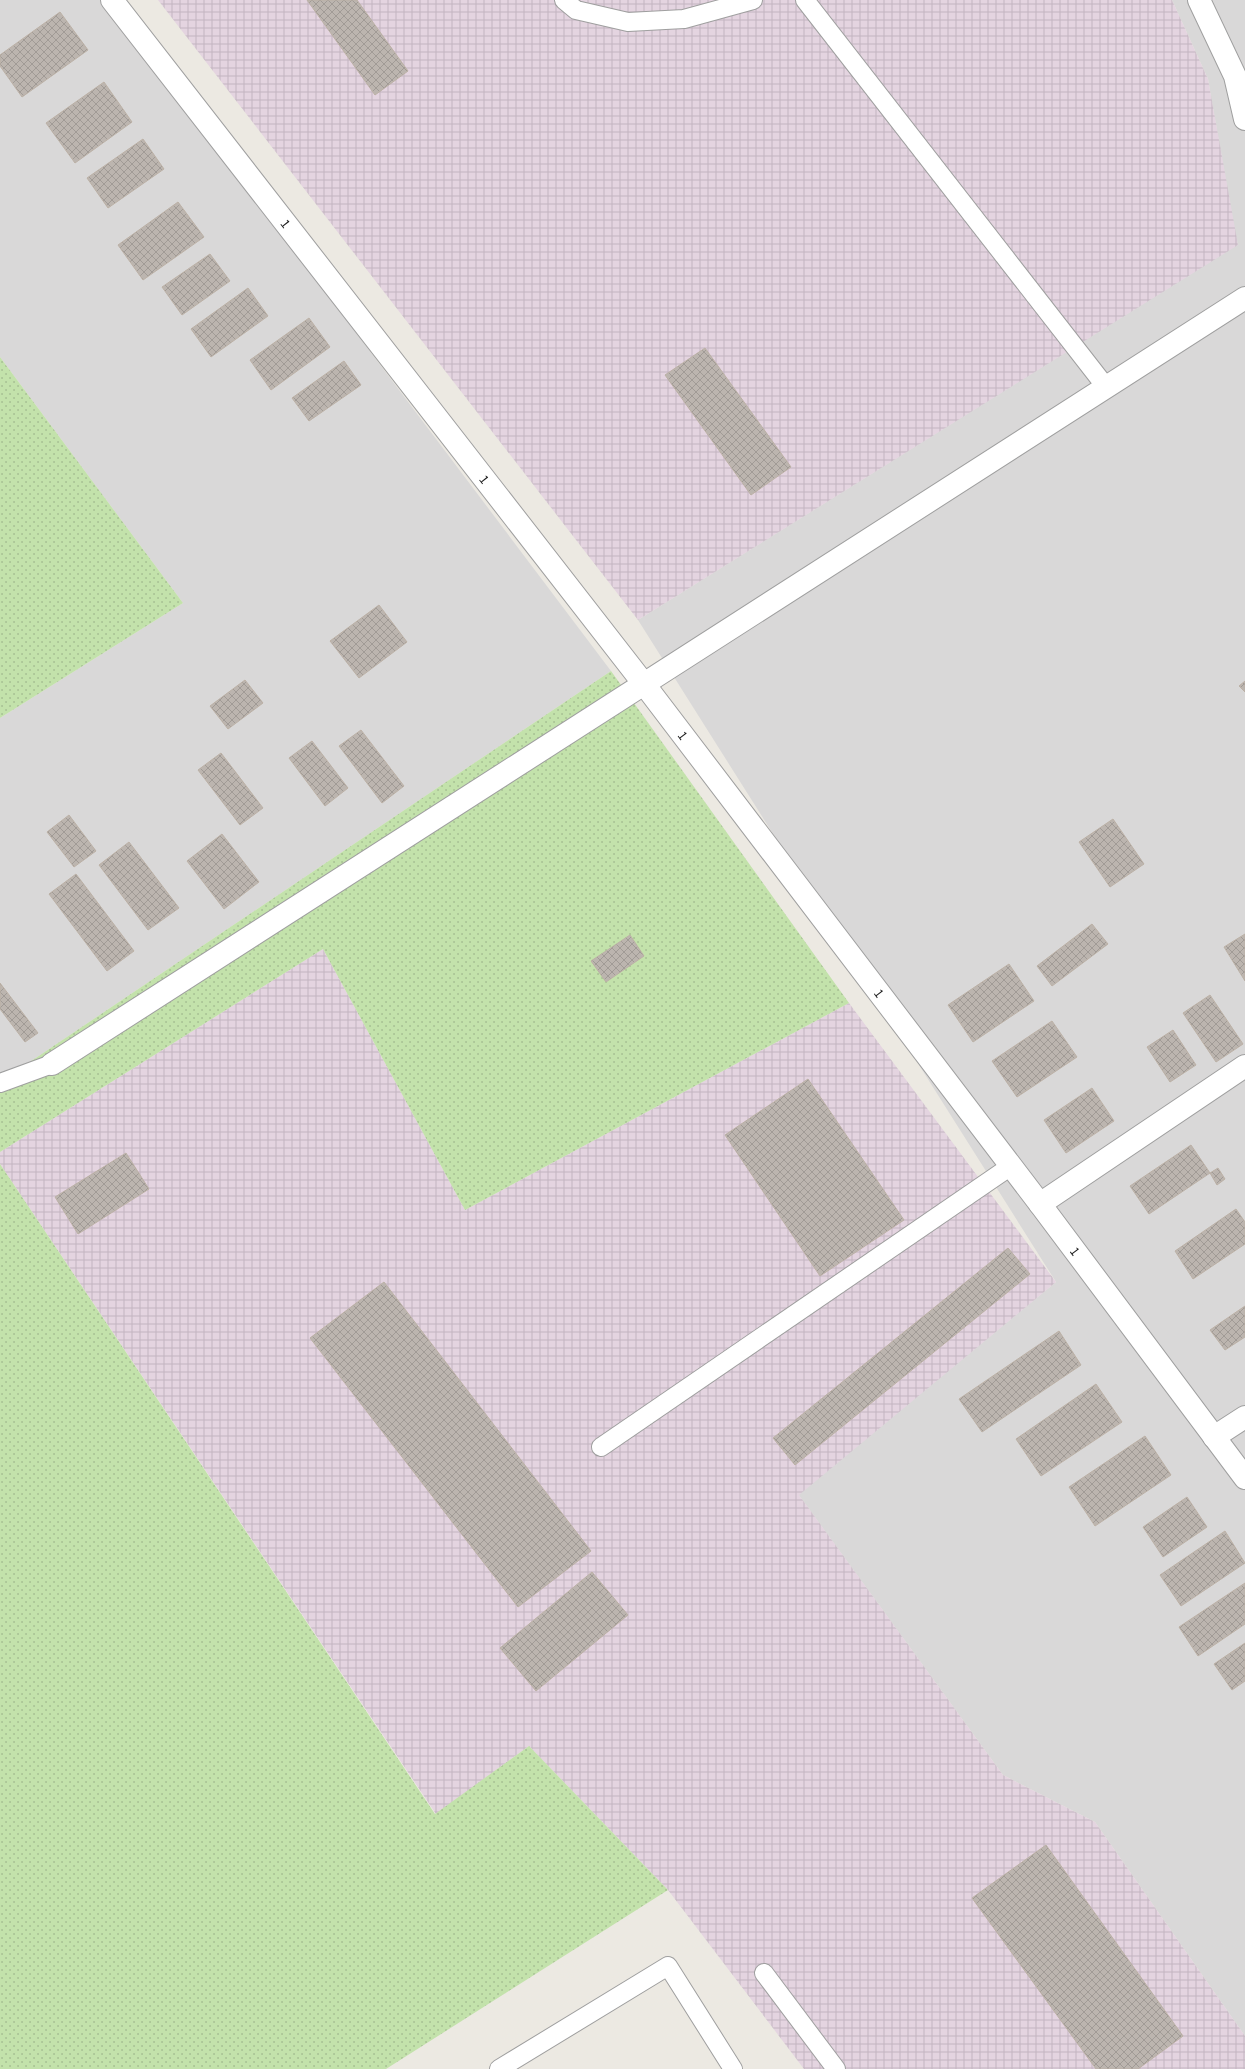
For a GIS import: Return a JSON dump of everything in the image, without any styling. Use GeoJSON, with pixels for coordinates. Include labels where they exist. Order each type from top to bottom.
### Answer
{"type":"FeatureCollection","features":[{"type":"Feature","properties":{"kind":"street","name":"1"},"geometry":{"type":"LineString","coordinates":[[112,0],[644,684],[1040,1204],[1245,1478]]}},
{"type":"Feature","properties":{"kind":"street"},"geometry":{"type":"LineString","coordinates":[[1199,0],[1235,76],[1245,119]]}},
{"type":"Feature","properties":{"kind":"street"},"geometry":{"type":"LineString","coordinates":[[52,1064],[1245,298]]}},
{"type":"Feature","properties":{"kind":"street"},"geometry":{"type":"LineString","coordinates":[[1040,1204],[1245,1066]]}},
{"type":"Feature","properties":{"kind":"street"},"geometry":{"type":"LineString","coordinates":[[1214,1437],[1245,1417]]}},
{"type":"Feature","properties":{"kind":"lane"},"geometry":{"type":"LineString","coordinates":[[564,0],[576,10],[628,22],[684,19],[753,0]]}},
{"type":"Feature","properties":{"kind":"lane"},"geometry":{"type":"LineString","coordinates":[[805,0],[1106,387]]}},
{"type":"Feature","properties":{"kind":"lane"},"geometry":{"type":"LineString","coordinates":[[0,1083],[52,1064]]}},
{"type":"Feature","properties":{"kind":"lane"},"geometry":{"type":"LineString","coordinates":[[601,1447],[1010,1166]]}},
{"type":"Feature","properties":{"kind":"lane"},"geometry":{"type":"LineString","coordinates":[[499,2069],[668,1966],[733,2069]]}},
{"type":"Feature","properties":{"kind":"lane"},"geometry":{"type":"LineString","coordinates":[[764,1973],[836,2069]]}},
{"type":"Feature","properties":{"kind":"shaded area"},"geometry":{"type":"Polygon","coordinates":[[[0,0],[105,0],[611,671],[0,1082],[0,718],[183,603],[0,357],[0,0]]]}},
{"type":"Feature","properties":{"kind":"shaded area"},"geometry":{"type":"Polygon","coordinates":[[[158,0],[1172,0],[1208,79],[1238,245],[638,620],[158,0]]]}},
{"type":"Feature","properties":{"kind":"shaded area"},"geometry":{"type":"Polygon","coordinates":[[[1172,0],[1245,0],[1245,2036],[1095,1822],[1003,1775],[798,1494],[1056,1282],[638,620],[1237,245],[1208,79],[1172,0]]]}},
{"type":"Feature","properties":{"kind":"shaded area"},"geometry":{"type":"Polygon","coordinates":[[[323,949],[465,1210],[849,1003],[1056,1282],[799,1495],[1003,1775],[1095,1822],[1245,2036],[1245,2069],[804,2069],[668,1890],[529,1746],[436,1814],[0,1164],[0,1152],[323,949]]]}},
{"type":"Feature","properties":{"kind":"green space"},"geometry":{"type":"Polygon","coordinates":[[[0,357],[183,603],[0,718],[0,357]]]}},
{"type":"Feature","properties":{"kind":"green space"},"geometry":{"type":"Polygon","coordinates":[[[611,671],[849,1003],[465,1210],[323,949],[0,1152],[0,1082],[611,671]]]}},
{"type":"Feature","properties":{"kind":"green space"},"geometry":{"type":"Polygon","coordinates":[[[0,1164],[435,1814],[529,1746],[668,1890],[386,2069],[0,2069],[0,1164]]]}},
{"type":"Feature","properties":{"kind":"building"},"geometry":{"type":"Polygon","coordinates":[[[307,0],[357,0],[408,71],[375,95],[307,0]]]}},
{"type":"Feature","properties":{"kind":"building"},"geometry":{"type":"Polygon","coordinates":[[[60,12],[88,50],[22,97],[0,66],[0,55],[60,12]]]}},
{"type":"Feature","properties":{"kind":"building"},"geometry":{"type":"Polygon","coordinates":[[[104,82],[132,122],[75,163],[46,123],[104,82]]]}},
{"type":"Feature","properties":{"kind":"building"},"geometry":{"type":"Polygon","coordinates":[[[143,139],[164,169],[108,208],[87,178],[143,139]]]}},
{"type":"Feature","properties":{"kind":"building"},"geometry":{"type":"Polygon","coordinates":[[[178,202],[204,237],[143,280],[118,245],[178,202]]]}},
{"type":"Feature","properties":{"kind":"building"},"geometry":{"type":"Polygon","coordinates":[[[210,254],[230,281],[182,315],[162,287],[210,254]]]}},
{"type":"Feature","properties":{"kind":"building"},"geometry":{"type":"Polygon","coordinates":[[[248,288],[268,316],[211,357],[191,329],[248,288]]]}},
{"type":"Feature","properties":{"kind":"building"},"geometry":{"type":"Polygon","coordinates":[[[309,318],[330,347],[271,390],[250,360],[309,318]]]}},
{"type":"Feature","properties":{"kind":"building"},"geometry":{"type":"Polygon","coordinates":[[[705,348],[791,467],[751,495],[665,375],[705,348]]]}},
{"type":"Feature","properties":{"kind":"building"},"geometry":{"type":"Polygon","coordinates":[[[344,361],[361,385],[309,421],[292,398],[344,361]]]}},
{"type":"Feature","properties":{"kind":"building"},"geometry":{"type":"Polygon","coordinates":[[[379,605],[407,642],[359,678],[330,641],[379,605]]]}},
{"type":"Feature","properties":{"kind":"building"},"geometry":{"type":"Polygon","coordinates":[[[245,680],[263,703],[228,729],[210,706],[245,680]]]}},
{"type":"Feature","properties":{"kind":"building"},"geometry":{"type":"Polygon","coordinates":[[[1245,681],[1245,692],[1239,686],[1245,681]]]}},
{"type":"Feature","properties":{"kind":"building"},"geometry":{"type":"Polygon","coordinates":[[[361,730],[404,786],[382,803],[339,746],[361,730]]]}},
{"type":"Feature","properties":{"kind":"building"},"geometry":{"type":"Polygon","coordinates":[[[312,741],[348,788],[325,806],[289,758],[312,741]]]}},
{"type":"Feature","properties":{"kind":"building"},"geometry":{"type":"Polygon","coordinates":[[[221,753],[263,808],[240,825],[198,770],[221,753]]]}},
{"type":"Feature","properties":{"kind":"building"},"geometry":{"type":"Polygon","coordinates":[[[69,815],[96,851],[74,867],[47,832],[69,815]]]}},
{"type":"Feature","properties":{"kind":"building"},"geometry":{"type":"Polygon","coordinates":[[[1113,819],[1144,864],[1110,887],[1079,842],[1113,819]]]}},
{"type":"Feature","properties":{"kind":"building"},"geometry":{"type":"Polygon","coordinates":[[[222,834],[259,882],[224,909],[187,861],[222,834]]]}},
{"type":"Feature","properties":{"kind":"building"},"geometry":{"type":"Polygon","coordinates":[[[129,842],[179,908],[148,930],[99,865],[129,842]]]}},
{"type":"Feature","properties":{"kind":"building"},"geometry":{"type":"Polygon","coordinates":[[[76,874],[134,951],[107,971],[49,894],[76,874]]]}},
{"type":"Feature","properties":{"kind":"building"},"geometry":{"type":"Polygon","coordinates":[[[1092,924],[1108,944],[1052,986],[1037,966],[1092,924]]]}},
{"type":"Feature","properties":{"kind":"building"},"geometry":{"type":"Polygon","coordinates":[[[1245,934],[1245,981],[1224,947],[1245,934]]]}},
{"type":"Feature","properties":{"kind":"building"},"geometry":{"type":"Polygon","coordinates":[[[630,935],[644,956],[606,982],[591,961],[630,935]]]}},
{"type":"Feature","properties":{"kind":"building"},"geometry":{"type":"Polygon","coordinates":[[[1009,964],[1034,1001],[973,1042],[948,1005],[1009,964]]]}},
{"type":"Feature","properties":{"kind":"building"},"geometry":{"type":"Polygon","coordinates":[[[0,983],[38,1033],[25,1042],[0,1009],[0,983]]]}},
{"type":"Feature","properties":{"kind":"building"},"geometry":{"type":"Polygon","coordinates":[[[1210,995],[1243,1044],[1216,1062],[1183,1013],[1210,995]]]}},
{"type":"Feature","properties":{"kind":"building"},"geometry":{"type":"Polygon","coordinates":[[[1052,1021],[1077,1057],[1017,1097],[992,1061],[1052,1021]]]}},
{"type":"Feature","properties":{"kind":"building"},"geometry":{"type":"Polygon","coordinates":[[[1173,1030],[1196,1065],[1170,1082],[1147,1047],[1173,1030]]]}},
{"type":"Feature","properties":{"kind":"building"},"geometry":{"type":"Polygon","coordinates":[[[808,1079],[904,1220],[820,1276],[725,1135],[808,1079]]]}},
{"type":"Feature","properties":{"kind":"building"},"geometry":{"type":"Polygon","coordinates":[[[1092,1088],[1114,1121],[1066,1153],[1044,1120],[1092,1088]]]}},
{"type":"Feature","properties":{"kind":"building"},"geometry":{"type":"Polygon","coordinates":[[[1191,1145],[1210,1173],[1149,1214],[1130,1186],[1191,1145]]]}},
{"type":"Feature","properties":{"kind":"building"},"geometry":{"type":"Polygon","coordinates":[[[126,1153],[149,1189],[78,1234],[55,1197],[126,1153]]]}},
{"type":"Feature","properties":{"kind":"building"},"geometry":{"type":"Polygon","coordinates":[[[1218,1168],[1225,1179],[1217,1185],[1210,1173],[1218,1168]]]}},
{"type":"Feature","properties":{"kind":"building"},"geometry":{"type":"Polygon","coordinates":[[[1236,1209],[1245,1222],[1245,1244],[1193,1279],[1175,1251],[1236,1209]]]}},
{"type":"Feature","properties":{"kind":"building"},"geometry":{"type":"Polygon","coordinates":[[[1008,1248],[1030,1274],[795,1465],[773,1438],[1008,1248]]]}},
{"type":"Feature","properties":{"kind":"building"},"geometry":{"type":"Polygon","coordinates":[[[384,1282],[591,1551],[518,1607],[310,1338],[384,1282]]]}},
{"type":"Feature","properties":{"kind":"building"},"geometry":{"type":"Polygon","coordinates":[[[1245,1306],[1245,1337],[1225,1350],[1210,1330],[1245,1306]]]}},
{"type":"Feature","properties":{"kind":"building"},"geometry":{"type":"Polygon","coordinates":[[[1059,1331],[1081,1365],[982,1432],[959,1399],[1059,1331]]]}},
{"type":"Feature","properties":{"kind":"building"},"geometry":{"type":"Polygon","coordinates":[[[1096,1384],[1122,1422],[1041,1476],[1016,1439],[1096,1384]]]}},
{"type":"Feature","properties":{"kind":"building"},"geometry":{"type":"Polygon","coordinates":[[[1145,1436],[1171,1475],[1095,1526],[1069,1487],[1145,1436]]]}},
{"type":"Feature","properties":{"kind":"building"},"geometry":{"type":"Polygon","coordinates":[[[1187,1497],[1207,1527],[1163,1557],[1143,1527],[1187,1497]]]}},
{"type":"Feature","properties":{"kind":"building"},"geometry":{"type":"Polygon","coordinates":[[[1225,1531],[1245,1563],[1181,1606],[1160,1575],[1225,1531]]]}},
{"type":"Feature","properties":{"kind":"building"},"geometry":{"type":"Polygon","coordinates":[[[592,1572],[628,1615],[536,1691],[500,1648],[592,1572]]]}},
{"type":"Feature","properties":{"kind":"building"},"geometry":{"type":"Polygon","coordinates":[[[1245,1583],[1245,1624],[1198,1656],[1179,1627],[1245,1583]]]}},
{"type":"Feature","properties":{"kind":"building"},"geometry":{"type":"Polygon","coordinates":[[[1245,1643],[1245,1681],[1232,1690],[1214,1664],[1245,1643]]]}},
{"type":"Feature","properties":{"kind":"building"},"geometry":{"type":"Polygon","coordinates":[[[1046,1845],[1183,2036],[1138,2069],[1096,2069],[972,1898],[1046,1845]]]}}]}
